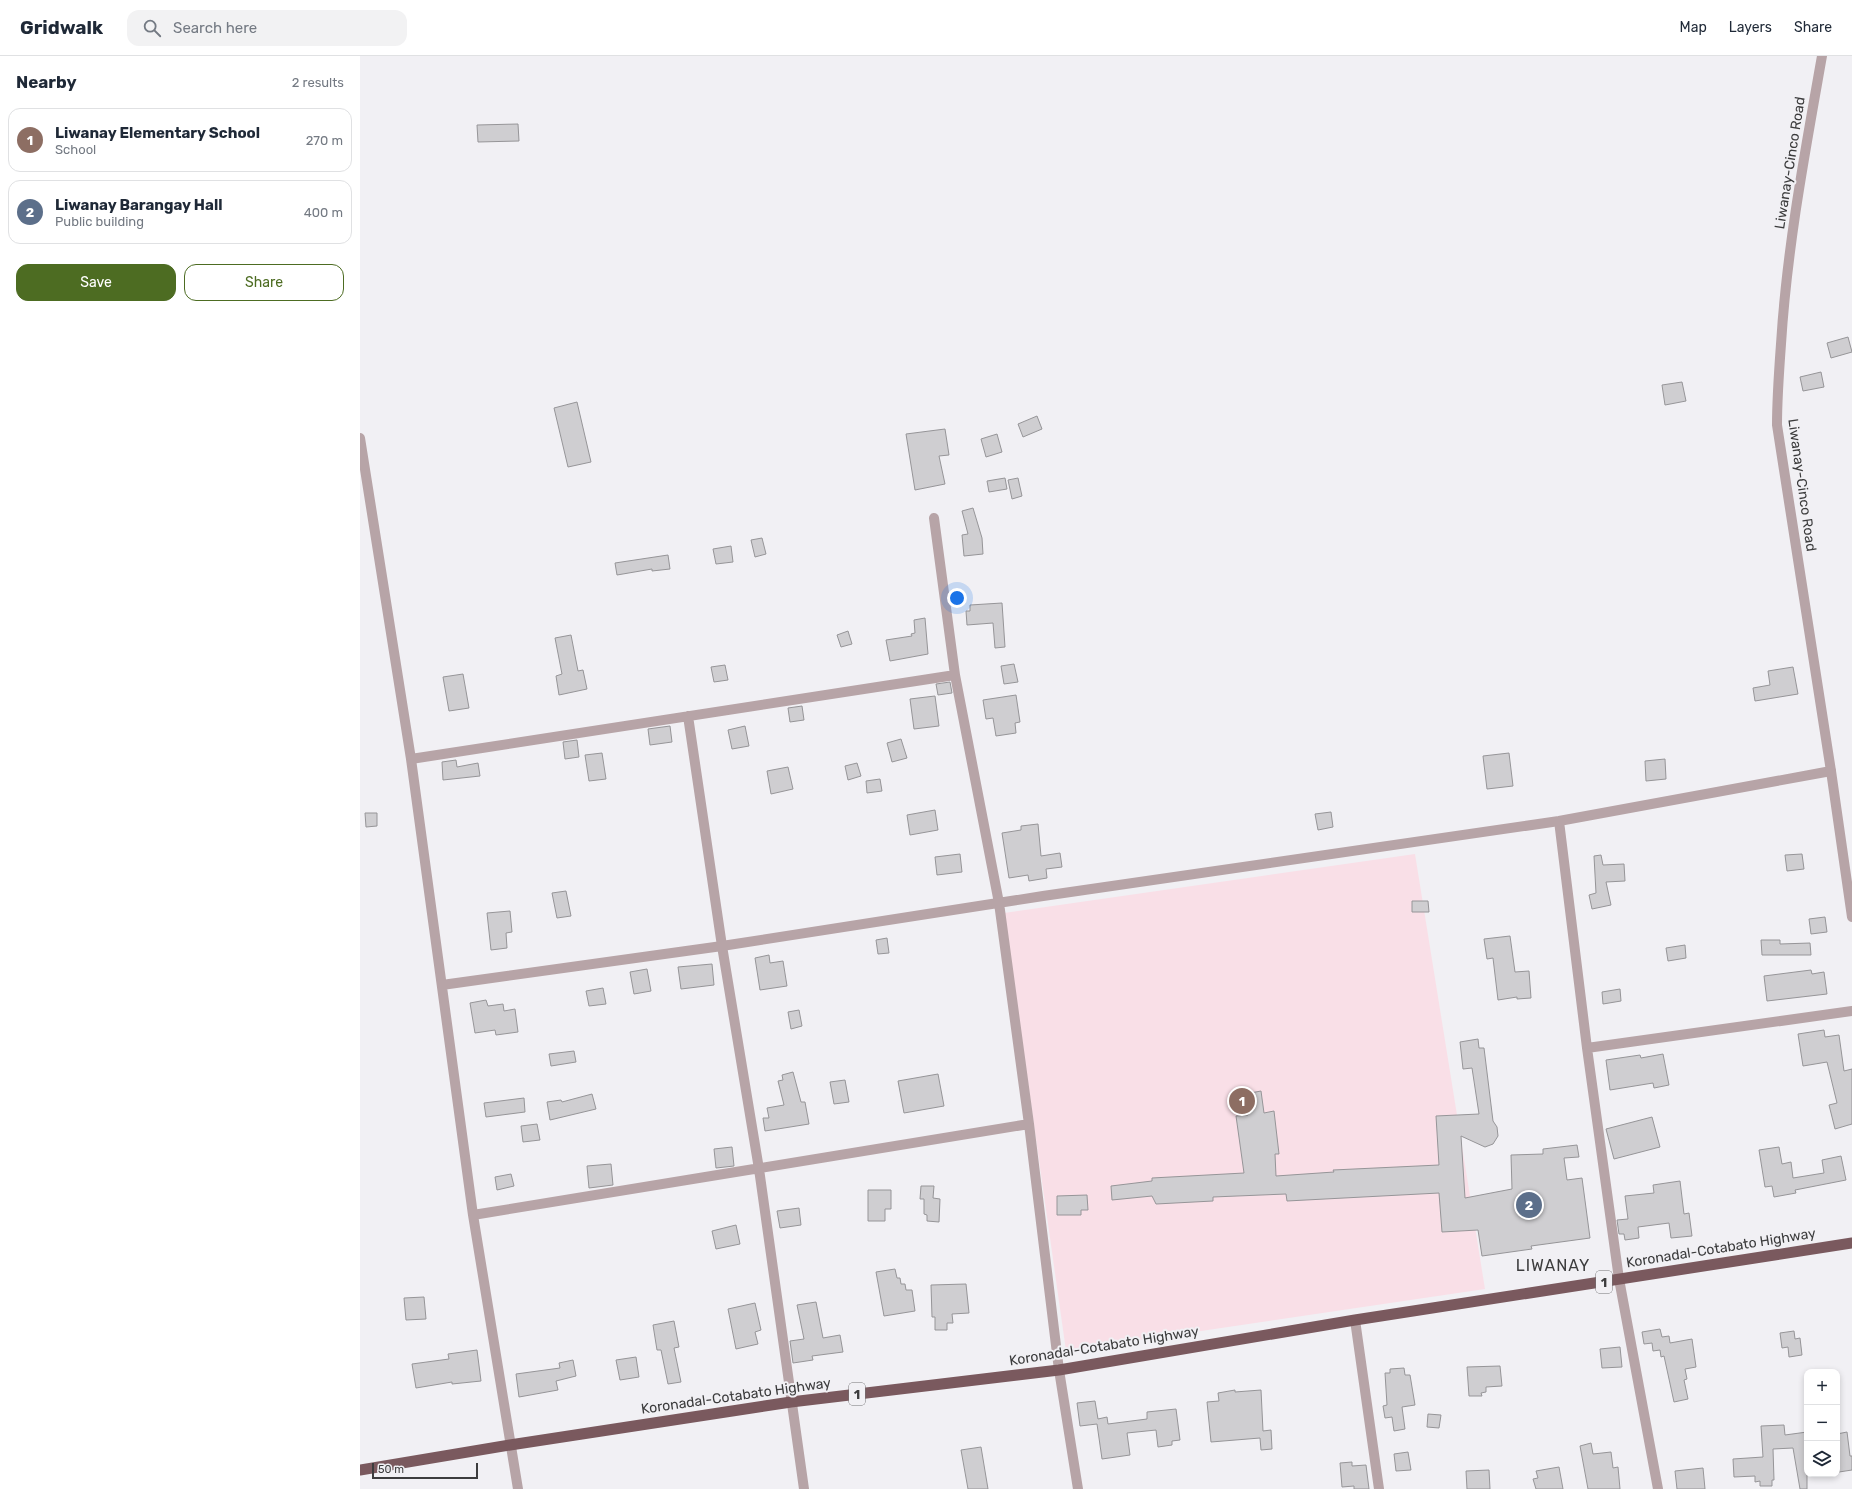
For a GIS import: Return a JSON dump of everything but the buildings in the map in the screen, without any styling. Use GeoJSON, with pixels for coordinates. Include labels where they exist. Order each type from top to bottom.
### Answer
{"type":"FeatureCollection","features":[{"type":"Feature","properties":{"kind":"highway","name":"Koronadal-Cotabato Highway"},"geometry":{"type":"LineString","coordinates":[[360,1470],[510,1445],[791,1402],[1059,1370],[1355,1320],[1852,1243]]}},
{"type":"Feature","properties":{"kind":"street","name":"Liwanay-Cinco Road"},"geometry":{"type":"LineString","coordinates":[[1822,56],[1795,207],[1783,310],[1777,406],[1778,425],[1852,918]]}},
{"type":"Feature","properties":{"kind":"street"},"geometry":{"type":"LineString","coordinates":[[360,438],[411,759],[473,1215],[518,1489]]}},
{"type":"Feature","properties":{"kind":"street"},"geometry":{"type":"LineString","coordinates":[[934,518],[955,675],[999,903],[1029,1124],[1059,1370],[1078,1489]]}},
{"type":"Feature","properties":{"kind":"street"},"geometry":{"type":"LineString","coordinates":[[411,759],[955,675]]}},
{"type":"Feature","properties":{"kind":"street"},"geometry":{"type":"LineString","coordinates":[[688,716],[722,946],[759,1169],[804,1489]]}},
{"type":"Feature","properties":{"kind":"street"},"geometry":{"type":"LineString","coordinates":[[442,985],[722,946],[1298,858],[1559,821],[1831,771]]}},
{"type":"Feature","properties":{"kind":"street"},"geometry":{"type":"LineString","coordinates":[[1559,821],[1587,1048],[1619,1279],[1658,1489]]}},
{"type":"Feature","properties":{"kind":"street"},"geometry":{"type":"LineString","coordinates":[[1587,1048],[1852,1011]]}},
{"type":"Feature","properties":{"kind":"street"},"geometry":{"type":"LineString","coordinates":[[473,1215],[1029,1124]]}},
{"type":"Feature","properties":{"kind":"street"},"geometry":{"type":"LineString","coordinates":[[1355,1320],[1379,1489]]}},
{"type":"Feature","properties":{"kind":"shaded area"},"geometry":{"type":"Polygon","coordinates":[[[1415,854],[1485,1289],[1066,1351],[1004,913],[1415,854]]]}},
{"type":"Feature","properties":{"kind":"place","name":"Liwanay Elementary School"},"geometry":{"type":"Point","coordinates":[1242,1101]}},
{"type":"Feature","properties":{"kind":"place","name":"Liwanay Barangay Hall"},"geometry":{"type":"Point","coordinates":[1529,1205]}},
{"type":"Feature","properties":{"kind":"district","name":"LIWANAY"},"geometry":{"type":"Point","coordinates":[1553,1265]}}]}
